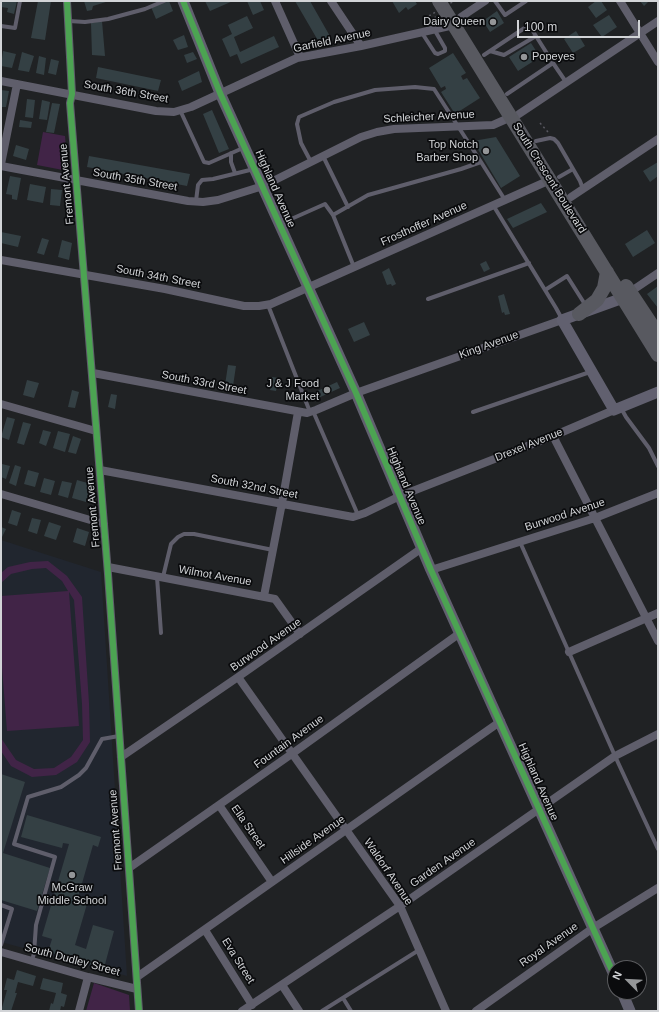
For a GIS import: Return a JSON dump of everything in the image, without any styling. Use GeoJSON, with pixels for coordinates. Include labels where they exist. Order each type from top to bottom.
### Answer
{"type":"FeatureCollection","features":[{"type":"Feature","properties":{"kind":"highway","name":"South Crescent Boulevard"},"geometry":{"type":"LineString","coordinates":[[439,1],[487,53],[507,94],[515,116],[536,141],[554,178],[606,272],[627,295],[658,334]]}},
{"type":"Feature","properties":{"kind":"highway","name":"South Crescent Boulevard"},"geometry":{"type":"LineString","coordinates":[[452,1],[457,21],[554,178],[571,198],[627,295],[658,355]]}},
{"type":"Feature","properties":{"kind":"highway"},"geometry":{"type":"LineString","coordinates":[[583,311],[597,300],[604,288],[606,272]]}},
{"type":"Feature","properties":{"kind":"street","name":"Fremont Avenue"},"geometry":{"type":"LineString","coordinates":[[67,1],[72,94],[70,103],[108,567],[139,1011]]}},
{"type":"Feature","properties":{"kind":"street","name":"Highland Avenue"},"geometry":{"type":"LineString","coordinates":[[184,1],[220,93],[356,393],[422,548],[607,960]]}},
{"type":"Feature","properties":{"kind":"street"},"geometry":{"type":"LineString","coordinates":[[275,1],[300,57]]}},
{"type":"Feature","properties":{"kind":"street"},"geometry":{"type":"LineString","coordinates":[[331,1],[360,46]]}},
{"type":"Feature","properties":{"kind":"street","name":"Garfield Avenue"},"geometry":{"type":"LineString","coordinates":[[220,93],[300,57],[434,30],[457,21],[485,1]]}},
{"type":"Feature","properties":{"kind":"street"},"geometry":{"type":"LineString","coordinates":[[620,1],[658,62]]}},
{"type":"Feature","properties":{"kind":"street","name":"Schleicher Avenue"},"geometry":{"type":"LineString","coordinates":[[263,186],[361,137],[377,132],[493,125],[515,116],[658,21]]}},
{"type":"Feature","properties":{"kind":"street","name":"South 36th Street"},"geometry":{"type":"LineString","coordinates":[[1,81],[156,111],[174,112],[191,107],[220,93]]}},
{"type":"Feature","properties":{"kind":"street"},"geometry":{"type":"LineString","coordinates":[[1,165],[16,84]]}},
{"type":"Feature","properties":{"kind":"street"},"geometry":{"type":"LineString","coordinates":[[571,198],[658,139]]}},
{"type":"Feature","properties":{"kind":"street","name":"South 35th Street"},"geometry":{"type":"LineString","coordinates":[[1,165],[203,202],[218,200],[263,186]]}},
{"type":"Feature","properties":{"kind":"street","name":"Frosthoffer Avenue"},"geometry":{"type":"LineString","coordinates":[[308,288],[554,178]]}},
{"type":"Feature","properties":{"kind":"street","name":"South 34th Street"},"geometry":{"type":"LineString","coordinates":[[1,260],[165,289],[244,306],[268,305],[308,288]]}},
{"type":"Feature","properties":{"kind":"street","name":"King Avenue"},"geometry":{"type":"LineString","coordinates":[[356,393],[562,320],[627,295],[658,273]]}},
{"type":"Feature","properties":{"kind":"street"},"geometry":{"type":"LineString","coordinates":[[562,320],[592,371],[618,409]]}},
{"type":"Feature","properties":{"kind":"street","name":"South 33rd Street"},"geometry":{"type":"LineString","coordinates":[[93,373],[298,412],[311,412],[356,393]]}},
{"type":"Feature","properties":{"kind":"street","name":"Drexel Avenue"},"geometry":{"type":"LineString","coordinates":[[400,496],[553,436],[658,392]]}},
{"type":"Feature","properties":{"kind":"street"},"geometry":{"type":"LineString","coordinates":[[1,404],[96,431]]}},
{"type":"Feature","properties":{"kind":"street"},"geometry":{"type":"LineString","coordinates":[[264,596],[298,412]]}},
{"type":"Feature","properties":{"kind":"street"},"geometry":{"type":"LineString","coordinates":[[553,436],[658,640]]}},
{"type":"Feature","properties":{"kind":"street","name":"South 32nd Street"},"geometry":{"type":"LineString","coordinates":[[100,470],[353,517],[400,496]]}},
{"type":"Feature","properties":{"kind":"street","name":"Burwood Avenue"},"geometry":{"type":"LineString","coordinates":[[432,570],[594,518],[658,493]]}},
{"type":"Feature","properties":{"kind":"street"},"geometry":{"type":"LineString","coordinates":[[1,494],[104,524]]}},
{"type":"Feature","properties":{"kind":"street","name":"Burwood Avenue"},"geometry":{"type":"LineString","coordinates":[[121,758],[422,548]]}},
{"type":"Feature","properties":{"kind":"street","name":"Wilmot Avenue"},"geometry":{"type":"LineString","coordinates":[[108,567],[275,599],[300,634]]}},
{"type":"Feature","properties":{"kind":"street"},"geometry":{"type":"LineString","coordinates":[[569,652],[658,613]]}},
{"type":"Feature","properties":{"kind":"street","name":"Fountain Avenue"},"geometry":{"type":"LineString","coordinates":[[129,868],[460,633]]}},
{"type":"Feature","properties":{"kind":"street","name":"Waldorf Avenue"},"geometry":{"type":"LineString","coordinates":[[238,677],[400,906],[446,1011]]}},
{"type":"Feature","properties":{"kind":"street","name":"Hillside Avenue"},"geometry":{"type":"LineString","coordinates":[[137,976],[205,930],[500,721]]}},
{"type":"Feature","properties":{"kind":"street","name":"Garden Avenue"},"geometry":{"type":"LineString","coordinates":[[242,1011],[400,906],[615,756],[658,734]]}},
{"type":"Feature","properties":{"kind":"street","name":"Ella Street"},"geometry":{"type":"LineString","coordinates":[[218,805],[272,882]]}},
{"type":"Feature","properties":{"kind":"street","name":"Royal Avenue"},"geometry":{"type":"LineString","coordinates":[[476,1011],[593,928],[658,888]]}},
{"type":"Feature","properties":{"kind":"street","name":"Eva Street"},"geometry":{"type":"LineString","coordinates":[[205,930],[252,1005]]}},
{"type":"Feature","properties":{"kind":"street","name":"South Dudley Street"},"geometry":{"type":"LineString","coordinates":[[1,952],[88,977],[137,989]]}},
{"type":"Feature","properties":{"kind":"street"},"geometry":{"type":"LineString","coordinates":[[79,1011],[88,977]]}},
{"type":"Feature","properties":{"kind":"street"},"geometry":{"type":"LineString","coordinates":[[282,985],[299,1011]]}},
{"type":"Feature","properties":{"kind":"street"},"geometry":{"type":"LineString","coordinates":[[625,1000],[630,1011]]}},
{"type":"Feature","properties":{"kind":"lane"},"geometry":{"type":"LineString","coordinates":[[1,26],[16,28],[20,1]]}},
{"type":"Feature","properties":{"kind":"lane"},"geometry":{"type":"LineString","coordinates":[[69,21],[85,22],[108,19],[145,9],[164,1]]}},
{"type":"Feature","properties":{"kind":"lane"},"geometry":{"type":"LineString","coordinates":[[495,1],[505,16],[526,1]]}},
{"type":"Feature","properties":{"kind":"lane"},"geometry":{"type":"LineString","coordinates":[[487,53],[529,25],[566,82]]}},
{"type":"Feature","properties":{"kind":"lane"},"geometry":{"type":"LineString","coordinates":[[422,32],[435,54],[438,54],[445,51],[445,48],[434,30]]}},
{"type":"Feature","properties":{"kind":"lane"},"geometry":{"type":"LineString","coordinates":[[487,53],[504,55],[536,36]]}},
{"type":"Feature","properties":{"kind":"lane"},"geometry":{"type":"LineString","coordinates":[[507,94],[553,63]]}},
{"type":"Feature","properties":{"kind":"lane"},"geometry":{"type":"LineString","coordinates":[[311,162],[301,143],[297,124],[299,117],[334,102],[375,90],[415,87],[434,88],[505,200]]}},
{"type":"Feature","properties":{"kind":"lane"},"geometry":{"type":"LineString","coordinates":[[180,110],[204,162],[209,163],[245,147]]}},
{"type":"Feature","properties":{"kind":"lane"},"geometry":{"type":"LineString","coordinates":[[536,141],[550,138],[554,139],[558,143],[583,190]]}},
{"type":"Feature","properties":{"kind":"lane"},"geometry":{"type":"LineString","coordinates":[[231,153],[231,162],[235,173]]}},
{"type":"Feature","properties":{"kind":"lane"},"geometry":{"type":"LineString","coordinates":[[323,156],[348,207]]}},
{"type":"Feature","properties":{"kind":"lane"},"geometry":{"type":"LineString","coordinates":[[333,215],[368,195],[481,162]]}},
{"type":"Feature","properties":{"kind":"lane"},"geometry":{"type":"LineString","coordinates":[[196,201],[198,185],[202,180],[255,168]]}},
{"type":"Feature","properties":{"kind":"lane"},"geometry":{"type":"LineString","coordinates":[[554,178],[573,169]]}},
{"type":"Feature","properties":{"kind":"lane"},"geometry":{"type":"LineString","coordinates":[[280,224],[325,204],[333,215],[354,267]]}},
{"type":"Feature","properties":{"kind":"lane"},"geometry":{"type":"LineString","coordinates":[[493,205],[562,320]]}},
{"type":"Feature","properties":{"kind":"lane"},"geometry":{"type":"LineString","coordinates":[[428,299],[529,263]]}},
{"type":"Feature","properties":{"kind":"lane"},"geometry":{"type":"LineString","coordinates":[[545,290],[567,276],[583,311]]}},
{"type":"Feature","properties":{"kind":"lane"},"geometry":{"type":"LineString","coordinates":[[268,305],[311,412],[359,515]]}},
{"type":"Feature","properties":{"kind":"lane"},"geometry":{"type":"LineString","coordinates":[[473,412],[592,371]]}},
{"type":"Feature","properties":{"kind":"lane"},"geometry":{"type":"LineString","coordinates":[[618,409],[650,448],[658,466]]}},
{"type":"Feature","properties":{"kind":"lane"},"geometry":{"type":"LineString","coordinates":[[161,633],[160,577],[171,544],[178,537],[184,534],[194,534],[273,550]]}},
{"type":"Feature","properties":{"kind":"lane"},"geometry":{"type":"LineString","coordinates":[[520,542],[615,756],[658,848]]}},
{"type":"Feature","properties":{"kind":"lane"},"geometry":{"type":"LineString","coordinates":[[32,961],[36,925],[55,857],[14,844],[28,797],[61,787],[79,776],[86,768],[102,739],[119,736]]}},
{"type":"Feature","properties":{"kind":"lane"},"geometry":{"type":"LineString","coordinates":[[1,905],[12,909],[1,945]]}},
{"type":"Feature","properties":{"kind":"lane"},"geometry":{"type":"LineString","coordinates":[[322,1011],[419,950]]}},
{"type":"Feature","properties":{"kind":"lane"},"geometry":{"type":"LineString","coordinates":[[342,998],[351,1011]]}},
{"type":"Feature","properties":{"kind":"path"},"geometry":{"type":"LineString","coordinates":[[437,16],[431,20],[428,18],[452,1]]}},
{"type":"Feature","properties":{"kind":"shaded area"},"geometry":{"type":"Polygon","coordinates":[[[43,132],[65,136],[68,171],[37,165],[43,132]]]}},
{"type":"Feature","properties":{"kind":"shaded area"},"geometry":{"type":"Polygon","coordinates":[[[1,540],[101,572],[127,976],[1,942],[1,540]]]}},
{"type":"Feature","properties":{"kind":"shaded area"},"geometry":{"type":"Polygon","coordinates":[[[48,561],[67,576],[82,597],[90,742],[77,762],[56,775],[32,777],[11,766],[1,751],[1,738],[16,760],[34,769],[54,768],[71,757],[83,740],[82,704],[74,600],[69,592],[79,726],[7,731],[1,655],[1,596],[68,591],[62,581],[46,568],[32,569],[11,574],[1,583],[1,573],[8,567],[30,562],[48,561]]]}},
{"type":"Feature","properties":{"kind":"shaded area"},"geometry":{"type":"Polygon","coordinates":[[[94,983],[129,995],[130,1011],[86,1011],[94,983]]]}},
{"type":"Feature","properties":{"kind":"building"},"geometry":{"type":"Polygon","coordinates":[[[1,1],[17,1],[14,14],[7,12],[8,8],[1,7],[1,1]]]}},
{"type":"Feature","properties":{"kind":"building"},"geometry":{"type":"Polygon","coordinates":[[[38,1],[51,1],[45,40],[31,38],[38,1]]]}},
{"type":"Feature","properties":{"kind":"building"},"geometry":{"type":"Polygon","coordinates":[[[84,1],[109,1],[93,6],[92,10],[87,11],[84,1]]]}},
{"type":"Feature","properties":{"kind":"building"},"geometry":{"type":"Polygon","coordinates":[[[169,1],[173,11],[156,19],[151,7],[169,1]]]}},
{"type":"Feature","properties":{"kind":"building"},"geometry":{"type":"Polygon","coordinates":[[[205,1],[233,1],[210,11],[205,1]]]}},
{"type":"Feature","properties":{"kind":"building"},"geometry":{"type":"Polygon","coordinates":[[[247,1],[260,1],[264,10],[253,15],[247,1]]]}},
{"type":"Feature","properties":{"kind":"building"},"geometry":{"type":"Polygon","coordinates":[[[295,1],[310,1],[331,38],[320,44],[295,1]]]}},
{"type":"Feature","properties":{"kind":"building"},"geometry":{"type":"Polygon","coordinates":[[[392,1],[415,1],[417,4],[408,10],[406,7],[399,13],[392,1]]]}},
{"type":"Feature","properties":{"kind":"building"},"geometry":{"type":"Polygon","coordinates":[[[596,1],[601,1],[607,10],[596,18],[588,7],[596,1]]]}},
{"type":"Feature","properties":{"kind":"building"},"geometry":{"type":"Polygon","coordinates":[[[640,1],[649,1],[644,6],[640,1]]]}},
{"type":"Feature","properties":{"kind":"building","name":"Dairy Queen"},"geometry":{"type":"Polygon","coordinates":[[[497,11],[504,23],[490,32],[483,21],[497,11]]]}},
{"type":"Feature","properties":{"kind":"building"},"geometry":{"type":"Polygon","coordinates":[[[609,15],[617,27],[602,37],[593,25],[609,15]]]}},
{"type":"Feature","properties":{"kind":"building"},"geometry":{"type":"Polygon","coordinates":[[[247,16],[253,28],[234,37],[240,52],[274,36],[279,47],[241,64],[237,54],[230,57],[222,39],[232,34],[228,25],[247,16]]]}},
{"type":"Feature","properties":{"kind":"building"},"geometry":{"type":"Polygon","coordinates":[[[102,21],[105,56],[92,55],[91,23],[102,21]]]}},
{"type":"Feature","properties":{"kind":"building"},"geometry":{"type":"Polygon","coordinates":[[[576,31],[585,46],[573,53],[564,39],[576,31]]]}},
{"type":"Feature","properties":{"kind":"building"},"geometry":{"type":"Polygon","coordinates":[[[184,35],[188,47],[178,50],[173,40],[184,35]]]}},
{"type":"Feature","properties":{"kind":"building","name":"Popeyes"},"geometry":{"type":"Polygon","coordinates":[[[531,43],[540,57],[518,71],[509,57],[531,43]]]}},
{"type":"Feature","properties":{"kind":"building"},"geometry":{"type":"Polygon","coordinates":[[[3,51],[16,54],[12,68],[1,66],[3,51]]]}},
{"type":"Feature","properties":{"kind":"building"},"geometry":{"type":"Polygon","coordinates":[[[22,52],[34,56],[29,72],[18,70],[22,52]]]}},
{"type":"Feature","properties":{"kind":"building"},"geometry":{"type":"Polygon","coordinates":[[[193,52],[197,59],[187,63],[184,55],[193,52]]]}},
{"type":"Feature","properties":{"kind":"building"},"geometry":{"type":"Polygon","coordinates":[[[453,53],[466,73],[461,76],[463,80],[467,78],[480,98],[455,114],[441,92],[446,89],[445,86],[441,88],[429,68],[453,53]]]}},
{"type":"Feature","properties":{"kind":"building"},"geometry":{"type":"Polygon","coordinates":[[[39,56],[46,58],[44,75],[36,73],[39,56]]]}},
{"type":"Feature","properties":{"kind":"building"},"geometry":{"type":"Polygon","coordinates":[[[51,59],[59,61],[56,75],[48,73],[51,59]]]}},
{"type":"Feature","properties":{"kind":"building"},"geometry":{"type":"Polygon","coordinates":[[[98,67],[161,80],[158,91],[96,78],[98,67]]]}},
{"type":"Feature","properties":{"kind":"building"},"geometry":{"type":"Polygon","coordinates":[[[199,71],[202,82],[182,91],[178,81],[199,71]]]}},
{"type":"Feature","properties":{"kind":"building"},"geometry":{"type":"Polygon","coordinates":[[[1,90],[9,91],[6,107],[1,107],[1,90]]]}},
{"type":"Feature","properties":{"kind":"building"},"geometry":{"type":"Polygon","coordinates":[[[27,99],[35,100],[33,118],[25,117],[27,99]]]}},
{"type":"Feature","properties":{"kind":"building"},"geometry":{"type":"Polygon","coordinates":[[[42,100],[50,102],[47,120],[39,119],[42,100]]]}},
{"type":"Feature","properties":{"kind":"building"},"geometry":{"type":"Polygon","coordinates":[[[52,103],[60,104],[54,133],[46,132],[52,103]]]}},
{"type":"Feature","properties":{"kind":"building"},"geometry":{"type":"Polygon","coordinates":[[[212,110],[229,149],[219,153],[203,114],[212,110]]]}},
{"type":"Feature","properties":{"kind":"building"},"geometry":{"type":"Polygon","coordinates":[[[20,120],[32,122],[31,128],[19,127],[20,120]]]}},
{"type":"Feature","properties":{"kind":"building"},"geometry":{"type":"Polygon","coordinates":[[[496,137],[520,176],[501,188],[473,141],[496,137]]]}},
{"type":"Feature","properties":{"kind":"building"},"geometry":{"type":"Polygon","coordinates":[[[16,145],[29,149],[26,160],[13,156],[16,145]]]}},
{"type":"Feature","properties":{"kind":"building"},"geometry":{"type":"Polygon","coordinates":[[[89,156],[190,174],[187,186],[87,167],[89,156]]]}},
{"type":"Feature","properties":{"kind":"building"},"geometry":{"type":"Polygon","coordinates":[[[658,162],[658,176],[650,182],[643,171],[658,162]]]}},
{"type":"Feature","properties":{"kind":"building"},"geometry":{"type":"Polygon","coordinates":[[[10,176],[21,178],[17,200],[12,199],[12,195],[6,194],[10,176]]]}},
{"type":"Feature","properties":{"kind":"building"},"geometry":{"type":"Polygon","coordinates":[[[30,184],[46,187],[43,203],[27,200],[30,184]]]}},
{"type":"Feature","properties":{"kind":"building"},"geometry":{"type":"Polygon","coordinates":[[[51,189],[62,190],[60,206],[50,205],[51,189]]]}},
{"type":"Feature","properties":{"kind":"building"},"geometry":{"type":"Polygon","coordinates":[[[541,203],[547,212],[513,228],[507,219],[541,203]]]}},
{"type":"Feature","properties":{"kind":"building"},"geometry":{"type":"Polygon","coordinates":[[[647,230],[655,243],[633,257],[625,244],[647,230]]]}},
{"type":"Feature","properties":{"kind":"building"},"geometry":{"type":"Polygon","coordinates":[[[1,232],[21,236],[18,247],[1,243],[1,232]]]}},
{"type":"Feature","properties":{"kind":"building"},"geometry":{"type":"Polygon","coordinates":[[[42,238],[49,240],[44,255],[37,253],[42,238]]]}},
{"type":"Feature","properties":{"kind":"building"},"geometry":{"type":"Polygon","coordinates":[[[62,240],[72,243],[69,260],[58,257],[62,240]]]}},
{"type":"Feature","properties":{"kind":"building"},"geometry":{"type":"Polygon","coordinates":[[[486,261],[490,269],[484,272],[480,264],[486,261]]]}},
{"type":"Feature","properties":{"kind":"building"},"geometry":{"type":"Polygon","coordinates":[[[389,268],[396,284],[392,286],[391,284],[387,285],[382,272],[389,268]]]}},
{"type":"Feature","properties":{"kind":"building"},"geometry":{"type":"Polygon","coordinates":[[[658,286],[658,308],[647,294],[658,286]]]}},
{"type":"Feature","properties":{"kind":"building"},"geometry":{"type":"Polygon","coordinates":[[[504,294],[510,314],[505,315],[504,312],[502,313],[498,296],[504,294]]]}},
{"type":"Feature","properties":{"kind":"building"},"geometry":{"type":"Polygon","coordinates":[[[364,322],[370,335],[354,342],[348,329],[364,322]]]}},
{"type":"Feature","properties":{"kind":"building"},"geometry":{"type":"Polygon","coordinates":[[[228,365],[236,366],[233,386],[225,385],[228,365]]]}},
{"type":"Feature","properties":{"kind":"building"},"geometry":{"type":"Polygon","coordinates":[[[272,377],[279,378],[276,391],[270,390],[272,377]]]}},
{"type":"Feature","properties":{"kind":"building"},"geometry":{"type":"Polygon","coordinates":[[[27,380],[39,383],[34,398],[23,395],[27,380]]]}},
{"type":"Feature","properties":{"kind":"building","name":"J & J Food Market"},"geometry":{"type":"Polygon","coordinates":[[[337,382],[340,388],[316,399],[313,393],[337,382]]]}},
{"type":"Feature","properties":{"kind":"building"},"geometry":{"type":"Polygon","coordinates":[[[72,390],[79,392],[75,408],[68,407],[72,390]]]}},
{"type":"Feature","properties":{"kind":"building"},"geometry":{"type":"Polygon","coordinates":[[[111,394],[117,395],[115,409],[108,407],[111,394]]]}},
{"type":"Feature","properties":{"kind":"building"},"geometry":{"type":"Polygon","coordinates":[[[7,417],[15,419],[9,440],[1,437],[7,417]]]}},
{"type":"Feature","properties":{"kind":"building"},"geometry":{"type":"Polygon","coordinates":[[[23,422],[31,424],[24,445],[17,443],[23,422]]]}},
{"type":"Feature","properties":{"kind":"building"},"geometry":{"type":"Polygon","coordinates":[[[43,430],[51,432],[46,446],[39,443],[43,430]]]}},
{"type":"Feature","properties":{"kind":"building"},"geometry":{"type":"Polygon","coordinates":[[[58,431],[70,434],[65,452],[53,448],[58,431]]]}},
{"type":"Feature","properties":{"kind":"building"},"geometry":{"type":"Polygon","coordinates":[[[73,436],[81,439],[76,454],[68,452],[73,436]]]}},
{"type":"Feature","properties":{"kind":"building"},"geometry":{"type":"Polygon","coordinates":[[[2,464],[10,466],[6,479],[1,477],[2,464]]]}},
{"type":"Feature","properties":{"kind":"building"},"geometry":{"type":"Polygon","coordinates":[[[15,465],[21,467],[16,486],[9,483],[15,465]]]}},
{"type":"Feature","properties":{"kind":"building"},"geometry":{"type":"Polygon","coordinates":[[[28,470],[39,473],[35,487],[24,484],[28,470]]]}},
{"type":"Feature","properties":{"kind":"building"},"geometry":{"type":"Polygon","coordinates":[[[44,478],[55,481],[51,495],[40,492],[44,478]]]}},
{"type":"Feature","properties":{"kind":"building"},"geometry":{"type":"Polygon","coordinates":[[[77,480],[91,484],[86,502],[72,498],[77,480]]]}},
{"type":"Feature","properties":{"kind":"building"},"geometry":{"type":"Polygon","coordinates":[[[62,481],[72,483],[68,498],[58,495],[62,481]]]}},
{"type":"Feature","properties":{"kind":"building"},"geometry":{"type":"Polygon","coordinates":[[[12,510],[21,513],[17,526],[8,523],[12,510]]]}},
{"type":"Feature","properties":{"kind":"building"},"geometry":{"type":"Polygon","coordinates":[[[32,518],[41,520],[37,534],[28,531],[32,518]]]}},
{"type":"Feature","properties":{"kind":"building"},"geometry":{"type":"Polygon","coordinates":[[[49,522],[61,526],[56,540],[44,536],[49,522]]]}},
{"type":"Feature","properties":{"kind":"building"},"geometry":{"type":"Polygon","coordinates":[[[1,527],[6,529],[1,539],[1,527]]]}},
{"type":"Feature","properties":{"kind":"building"},"geometry":{"type":"Polygon","coordinates":[[[77,528],[89,532],[85,546],[73,542],[77,528]]]}},
{"type":"Feature","properties":{"kind":"building"},"geometry":{"type":"Polygon","coordinates":[[[1,774],[25,782],[3,853],[50,868],[37,911],[1,900],[1,774]]]}},
{"type":"Feature","properties":{"kind":"building","name":"McGraw Middle School"},"geometry":{"type":"Polygon","coordinates":[[[27,815],[101,837],[98,847],[93,845],[77,901],[87,904],[75,945],[86,949],[93,925],[114,931],[104,968],[48,952],[52,939],[42,936],[69,844],[63,843],[62,848],[21,837],[27,815]]]}},
{"type":"Feature","properties":{"kind":"building"},"geometry":{"type":"Polygon","coordinates":[[[17,970],[36,976],[33,986],[18,982],[15,993],[17,993],[11,1011],[1,1011],[7,990],[4,990],[7,978],[14,980],[17,970]]]}},
{"type":"Feature","properties":{"kind":"building"},"geometry":{"type":"Polygon","coordinates":[[[43,978],[63,983],[61,993],[67,995],[64,1007],[61,1006],[60,1011],[49,1011],[56,993],[40,989],[43,978]]]}},
{"type":"Feature","properties":{"kind":"cycle path"},"geometry":{"type":"LineString","coordinates":[[67,1],[72,94],[70,103],[108,574],[139,1011]]}},
{"type":"Feature","properties":{"kind":"cycle path"},"geometry":{"type":"LineString","coordinates":[[183,1],[220,93],[356,393],[431,570],[607,960]]}},
{"type":"Feature","properties":{"kind":"place","name":"Dairy Queen"},"geometry":{"type":"Point","coordinates":[493,22]}},
{"type":"Feature","properties":{"kind":"place","name":"Popeyes"},"geometry":{"type":"Point","coordinates":[524,57]}},
{"type":"Feature","properties":{"kind":"place","name":"Top Notch Barber Shop"},"geometry":{"type":"Point","coordinates":[486,151]}},
{"type":"Feature","properties":{"kind":"place","name":"J & J Food Market"},"geometry":{"type":"Point","coordinates":[327,390]}},
{"type":"Feature","properties":{"kind":"place","name":"McGraw Middle School"},"geometry":{"type":"Point","coordinates":[72,875]}}]}
